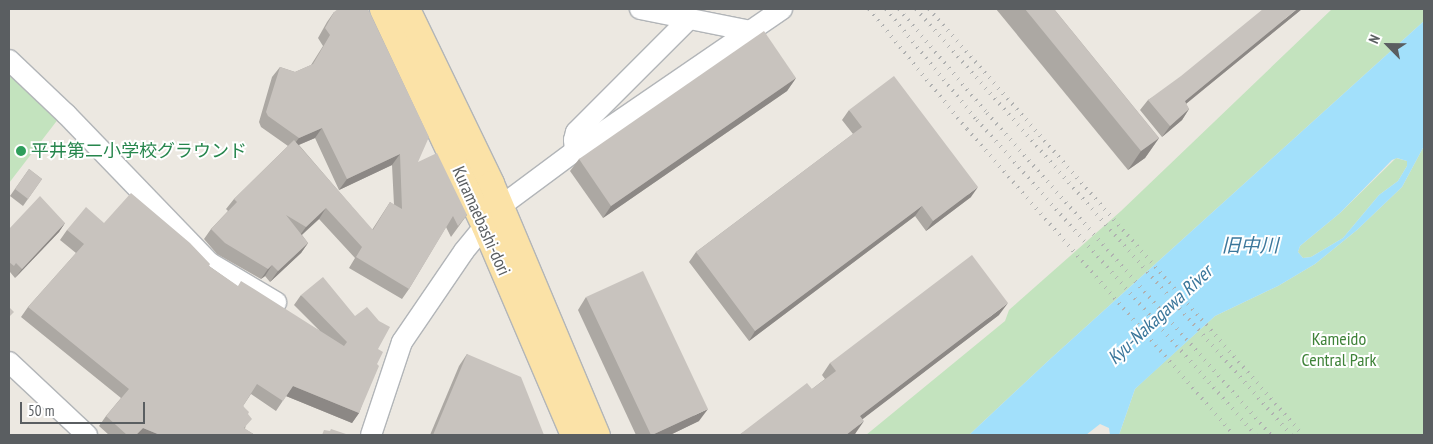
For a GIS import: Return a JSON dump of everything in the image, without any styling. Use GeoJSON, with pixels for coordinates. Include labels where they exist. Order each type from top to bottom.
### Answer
{"type":"FeatureCollection","features":[{"type":"Feature","properties":{"kind":"main road","name":"Kuramaebashi-dori"},"geometry":{"type":"LineString","coordinates":[[382,9],[484,226],[597,435]]}},
{"type":"Feature","properties":{"kind":"main road","name":"Kuramaebashi-dori"},"geometry":{"type":"LineString","coordinates":[[407,9],[501,206],[546,340],[573,435]]}},
{"type":"Feature","properties":{"kind":"street"},"geometry":{"type":"LineString","coordinates":[[640,9],[750,31]]}},
{"type":"Feature","properties":{"kind":"street"},"geometry":{"type":"LineString","coordinates":[[371,435],[402,342],[459,258],[501,206],[575,151],[782,9]]}},
{"type":"Feature","properties":{"kind":"street"},"geometry":{"type":"LineString","coordinates":[[575,151],[574,140],[576,132],[689,19]]}},
{"type":"Feature","properties":{"kind":"street"},"geometry":{"type":"LineString","coordinates":[[9,60],[66,114],[210,263],[276,302]]}},
{"type":"Feature","properties":{"kind":"street"},"geometry":{"type":"LineString","coordinates":[[9,362],[87,435]]}},
{"type":"Feature","properties":{"kind":"green space"},"geometry":{"type":"Polygon","coordinates":[[[1332,9],[1424,9],[1424,21],[1048,361],[969,435],[866,435],[1005,321],[1009,310],[1121,211],[1332,9]]]}},
{"type":"Feature","properties":{"kind":"green space","name":"平井第二小学校グラウンド"},"geometry":{"type":"Polygon","coordinates":[[[9,74],[59,118],[9,183],[9,74]]]}},
{"type":"Feature","properties":{"kind":"green space","name":"Kameido Central Park"},"geometry":{"type":"Polygon","coordinates":[[[1424,146],[1424,435],[1119,435],[1135,389],[1215,316],[1278,286],[1315,264],[1357,230],[1402,187],[1424,146]]]}},
{"type":"Feature","properties":{"kind":"green space"},"geometry":{"type":"Polygon","coordinates":[[[1396,158],[1407,161],[1407,166],[1398,181],[1379,195],[1343,238],[1311,257],[1303,258],[1298,252],[1300,246],[1340,213],[1396,158]]]}},
{"type":"Feature","properties":{"kind":"water","name":"旧中川"},"geometry":{"type":"Polygon","coordinates":[[[1424,21],[1424,146],[1402,187],[1357,230],[1315,264],[1278,286],[1215,316],[1135,389],[1119,435],[1110,435],[1109,428],[1100,424],[1086,435],[969,435],[1048,361],[1424,21]],[[1397,158],[1392,160],[1340,213],[1300,246],[1298,252],[1303,258],[1311,257],[1343,238],[1379,195],[1398,181],[1407,166],[1407,161],[1397,158]]]}},
{"type":"Feature","properties":{"kind":"building"},"geometry":{"type":"Polygon","coordinates":[[[338,9],[368,9],[429,137],[418,162],[437,153],[467,215],[458,226],[453,216],[409,289],[356,257],[362,247],[326,208],[306,227],[286,215],[308,243],[278,271],[272,265],[268,269],[225,243],[211,229],[237,202],[234,199],[294,140],[373,230],[390,202],[402,209],[400,154],[347,179],[322,128],[299,138],[268,116],[266,112],[280,67],[295,72],[313,64],[330,35],[325,28],[334,12],[338,9]]]}},
{"type":"Feature","properties":{"kind":"building"},"geometry":{"type":"Polygon","coordinates":[[[1025,9],[1054,9],[1159,138],[1141,151],[1025,9]]]}},
{"type":"Feature","properties":{"kind":"building"},"geometry":{"type":"Polygon","coordinates":[[[1263,9],[1297,9],[1185,101],[1189,109],[1170,126],[1148,100],[1181,76],[1263,9]]]}},
{"type":"Feature","properties":{"kind":"building"},"geometry":{"type":"Polygon","coordinates":[[[764,31],[796,78],[611,206],[579,159],[764,31]]]}},
{"type":"Feature","properties":{"kind":"building"},"geometry":{"type":"Polygon","coordinates":[[[894,76],[978,187],[933,221],[922,206],[755,331],[696,252],[862,127],[849,110],[894,76]]]}},
{"type":"Feature","properties":{"kind":"building"},"geometry":{"type":"Polygon","coordinates":[[[29,169],[42,179],[28,199],[15,189],[29,169]]]}},
{"type":"Feature","properties":{"kind":"building"},"geometry":{"type":"Polygon","coordinates":[[[131,193],[190,243],[210,264],[209,266],[238,286],[241,281],[344,346],[347,342],[301,295],[323,277],[355,316],[367,307],[379,321],[390,327],[378,349],[383,352],[377,364],[379,366],[359,413],[293,386],[283,401],[257,384],[243,406],[249,412],[248,414],[252,419],[244,428],[255,435],[160,435],[143,428],[136,435],[127,435],[106,416],[129,389],[28,307],[84,244],[67,230],[86,207],[104,223],[131,193]]]}},
{"type":"Feature","properties":{"kind":"building"},"geometry":{"type":"Polygon","coordinates":[[[40,196],[65,223],[22,269],[16,263],[14,266],[9,262],[9,229],[40,196]]]}},
{"type":"Feature","properties":{"kind":"building"},"geometry":{"type":"Polygon","coordinates":[[[972,255],[1008,303],[860,416],[864,421],[846,435],[739,435],[807,383],[812,389],[836,371],[830,363],[972,255]]]}},
{"type":"Feature","properties":{"kind":"building"},"geometry":{"type":"Polygon","coordinates":[[[643,271],[708,409],[652,435],[586,297],[643,271]]]}},
{"type":"Feature","properties":{"kind":"building"},"geometry":{"type":"Polygon","coordinates":[[[9,307],[14,312],[9,317],[9,307]]]}},
{"type":"Feature","properties":{"kind":"building"},"geometry":{"type":"Polygon","coordinates":[[[467,354],[521,377],[544,435],[433,435],[467,354]]]}},
{"type":"Feature","properties":{"kind":"building"},"geometry":{"type":"Polygon","coordinates":[[[331,429],[346,434],[322,435],[324,430],[330,431],[331,429]]]}},
{"type":"Feature","properties":{"kind":"railway"},"geometry":{"type":"LineString","coordinates":[[869,9],[967,129],[1234,435]]}},
{"type":"Feature","properties":{"kind":"railway"},"geometry":{"type":"LineString","coordinates":[[886,9],[977,120],[1256,435]]}},
{"type":"Feature","properties":{"kind":"railway"},"geometry":{"type":"LineString","coordinates":[[899,9],[987,113],[1271,435]]}},
{"type":"Feature","properties":{"kind":"railway"},"geometry":{"type":"LineString","coordinates":[[916,9],[1291,435]]}},
{"type":"Feature","properties":{"kind":"railway"},"geometry":{"type":"LineString","coordinates":[[929,9],[1303,435]]}},
{"type":"Feature","properties":{"kind":"place","name":"平井第二小学校グラウンド"},"geometry":{"type":"Point","coordinates":[21,151]}},
{"type":"Feature","properties":{"kind":"water label","name":"Kyu-Nakagawa River"},"geometry":{"type":"Point","coordinates":[1160,315]}}]}
